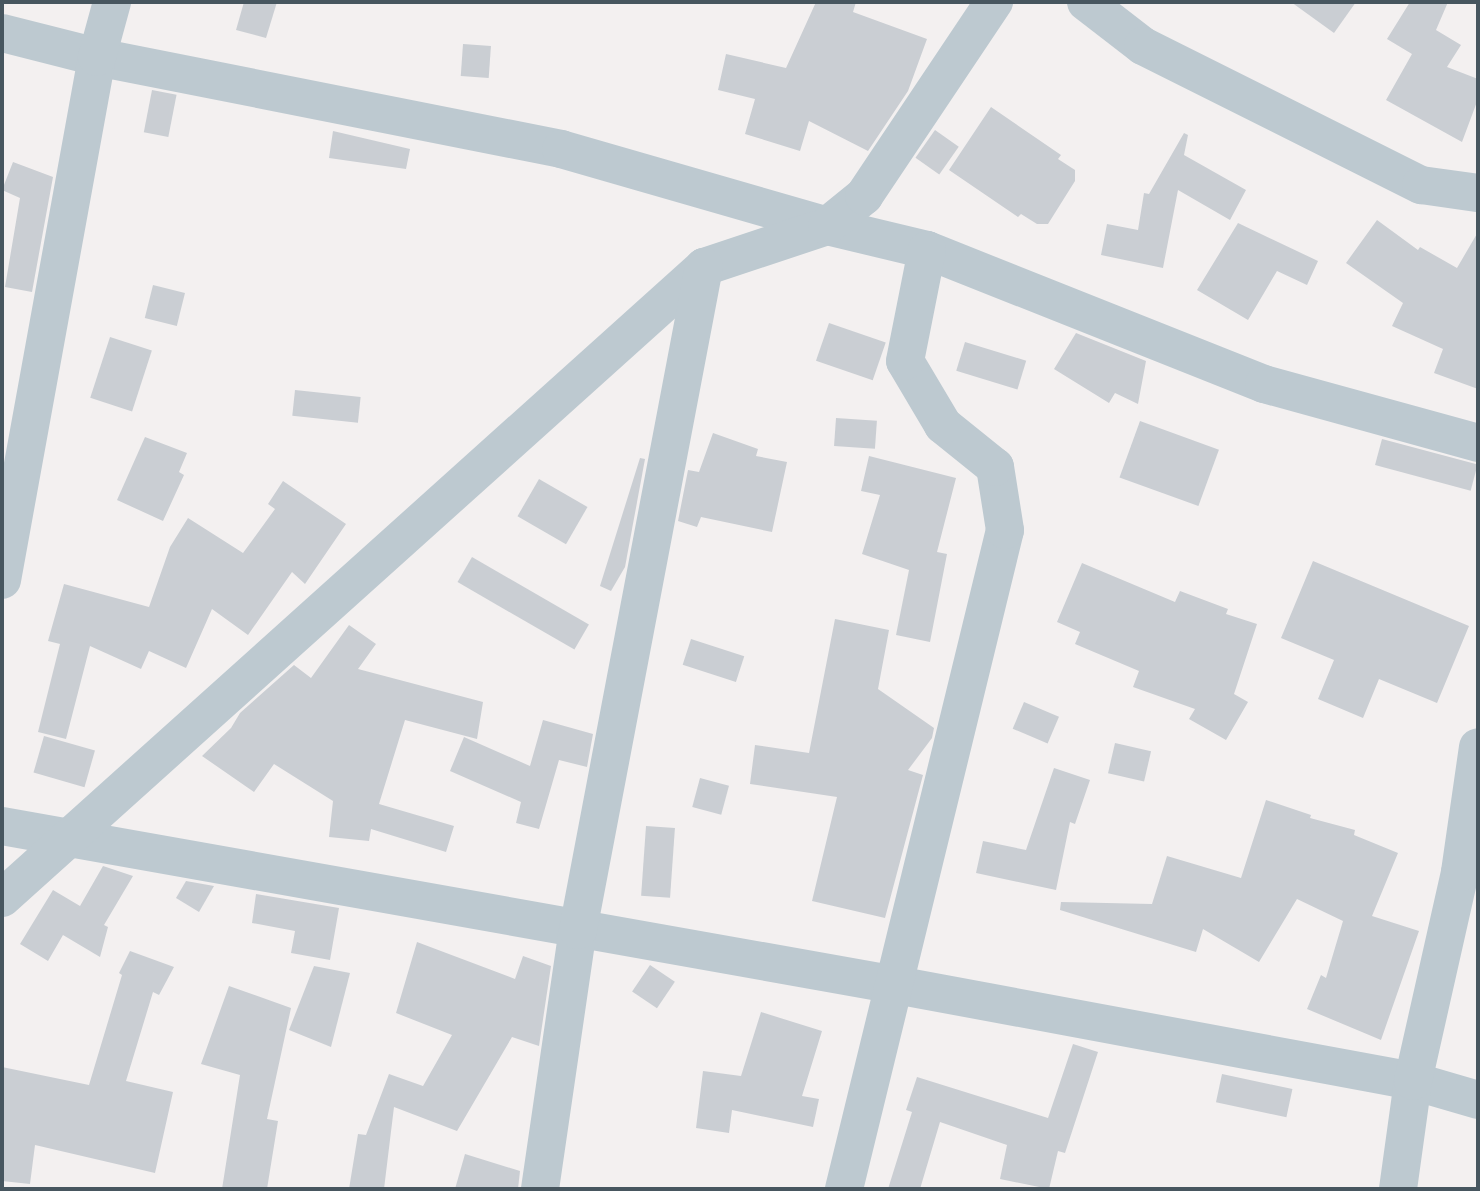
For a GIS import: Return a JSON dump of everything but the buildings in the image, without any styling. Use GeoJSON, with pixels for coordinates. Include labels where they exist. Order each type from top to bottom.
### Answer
{"type":"FeatureCollection","features":[{"type":"Feature","properties":{"kind":"street"},"geometry":{"type":"LineString","coordinates":[[2,580],[97,57],[112,2]]}},
{"type":"Feature","properties":{"kind":"street"},"geometry":{"type":"LineString","coordinates":[[2,898],[704,267],[827,226],[864,196],[994,2]]}},
{"type":"Feature","properties":{"kind":"street"},"geometry":{"type":"LineString","coordinates":[[1086,2],[1143,46],[1421,185],[1478,193]]}},
{"type":"Feature","properties":{"kind":"street"},"geometry":{"type":"LineString","coordinates":[[2,33],[97,57],[561,149],[827,226],[927,250],[1264,384],[1478,443]]}},
{"type":"Feature","properties":{"kind":"street"},"geometry":{"type":"LineString","coordinates":[[844,1189],[1005,530],[995,467],[943,425],[905,361],[927,250]]}},
{"type":"Feature","properties":{"kind":"street"},"geometry":{"type":"LineString","coordinates":[[540,1189],[578,930],[704,267]]}},
{"type":"Feature","properties":{"kind":"street"},"geometry":{"type":"LineString","coordinates":[[1398,1189],[1413,1081],[1460,872],[1478,747]]}},
{"type":"Feature","properties":{"kind":"street"},"geometry":{"type":"LineString","coordinates":[[2,826],[896,985],[1413,1081],[1478,1100]]}}]}
